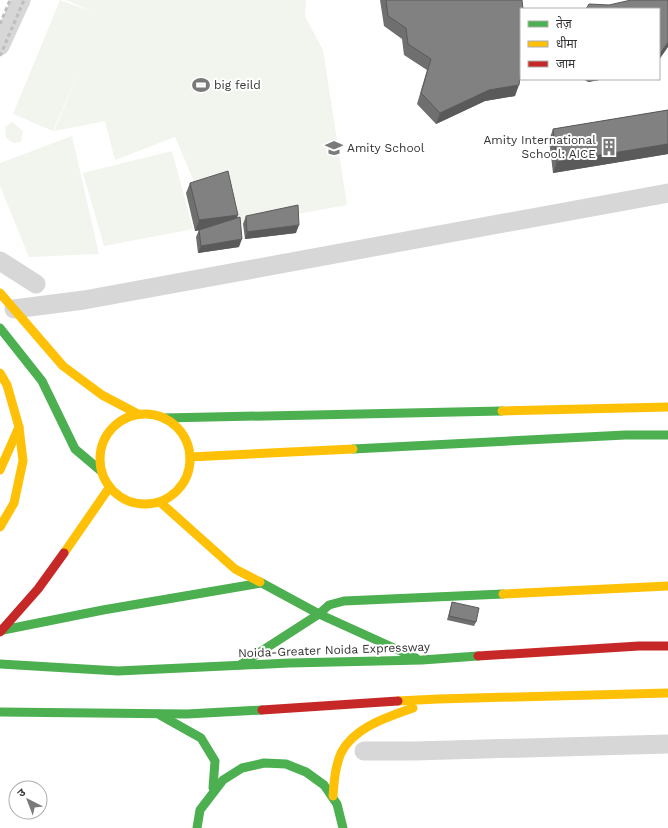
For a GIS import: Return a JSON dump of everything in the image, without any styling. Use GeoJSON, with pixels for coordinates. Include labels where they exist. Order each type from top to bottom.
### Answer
{"type":"FeatureCollection","features":[{"type":"Feature","properties":{"kind":"main road"},"geometry":{"type":"LineString","coordinates":[[0,293],[63,366],[102,395],[138,414]]}},
{"type":"Feature","properties":{"kind":"main road"},"geometry":{"type":"LineString","coordinates":[[0,328],[42,381],[75,449],[101,471]]}},
{"type":"Feature","properties":{"kind":"main road"},"geometry":{"type":"LineString","coordinates":[[0,373],[7,384],[19,427],[23,461],[14,503],[0,527]]}},
{"type":"Feature","properties":{"kind":"main road"},"geometry":{"type":"LineString","coordinates":[[164,418],[180,431],[187,442],[190,464],[186,479],[173,495],[160,502],[140,505],[124,500],[109,488],[101,471],[99,454],[108,433],[117,424],[138,414],[150,414],[164,418],[668,407]]}},
{"type":"Feature","properties":{"kind":"main road"},"geometry":{"type":"LineString","coordinates":[[0,470],[19,427]]}},
{"type":"Feature","properties":{"kind":"main road"},"geometry":{"type":"LineString","coordinates":[[190,457],[624,435],[668,435]]}},
{"type":"Feature","properties":{"kind":"main road"},"geometry":{"type":"LineString","coordinates":[[1,631],[38,589],[109,488]]}},
{"type":"Feature","properties":{"kind":"main road"},"geometry":{"type":"LineString","coordinates":[[160,502],[235,569],[318,614],[422,660]]}},
{"type":"Feature","properties":{"kind":"main road"},"geometry":{"type":"LineString","coordinates":[[1,631],[103,610],[261,583]]}},
{"type":"Feature","properties":{"kind":"main road"},"geometry":{"type":"LineString","coordinates":[[240,665],[318,614],[329,605],[344,601],[668,586]]}},
{"type":"Feature","properties":{"kind":"main road","name":"Noida-Greater Noida Expressway"},"geometry":{"type":"LineString","coordinates":[[0,664],[118,671],[290,663],[422,660],[639,646],[668,646]]}},
{"type":"Feature","properties":{"kind":"main road"},"geometry":{"type":"LineString","coordinates":[[0,712],[187,714],[438,699],[668,693]]}},
{"type":"Feature","properties":{"kind":"main road"},"geometry":{"type":"LineString","coordinates":[[333,796],[335,769],[344,748],[358,734],[387,717],[438,699]]}},
{"type":"Feature","properties":{"kind":"main road"},"geometry":{"type":"LineString","coordinates":[[158,714],[201,738],[215,761],[213,788]]}},
{"type":"Feature","properties":{"kind":"main road"},"geometry":{"type":"LineString","coordinates":[[190,828],[213,788],[231,773],[252,764],[275,762],[298,767],[318,778],[333,796],[342,817],[343,828]]}},
{"type":"Feature","properties":{"kind":"main road"},"geometry":{"type":"LineString","coordinates":[[197,828],[200,810]]}},
{"type":"Feature","properties":{"kind":"street"},"geometry":{"type":"LineString","coordinates":[[0,46],[21,0]]}},
{"type":"Feature","properties":{"kind":"street"},"geometry":{"type":"LineString","coordinates":[[14,309],[84,300],[668,193]]}},
{"type":"Feature","properties":{"kind":"street"},"geometry":{"type":"LineString","coordinates":[[0,262],[36,284]]}},
{"type":"Feature","properties":{"kind":"street"},"geometry":{"type":"LineString","coordinates":[[364,751],[668,744]]}},
{"type":"Feature","properties":{"kind":"shaded area","name":"big feild"},"geometry":{"type":"Polygon","coordinates":[[[60,0],[93,12],[66,0],[306,0],[305,16],[323,50],[347,205],[214,229],[175,137],[115,160],[105,121],[54,131],[85,57],[53,131],[13,114],[60,0]]]}},
{"type":"Feature","properties":{"kind":"shaded area"},"geometry":{"type":"Polygon","coordinates":[[[12,122],[23,131],[21,142],[13,143],[6,138],[5,127],[12,122]]]}},
{"type":"Feature","properties":{"kind":"shaded area"},"geometry":{"type":"Polygon","coordinates":[[[72,136],[99,254],[29,257],[0,186],[0,163],[72,136]]]}},
{"type":"Feature","properties":{"kind":"shaded area"},"geometry":{"type":"Polygon","coordinates":[[[172,151],[193,229],[104,246],[83,173],[172,151]]]}},
{"type":"Feature","properties":{"kind":"building"},"geometry":{"type":"Polygon","coordinates":[[[386,0],[522,0],[523,8],[520,8],[519,85],[489,90],[440,113],[421,93],[431,59],[408,44],[406,28],[388,16],[386,0]]]}},
{"type":"Feature","properties":{"kind":"building"},"geometry":{"type":"Polygon","coordinates":[[[631,0],[668,0],[668,42],[660,54],[660,8],[587,8],[589,4],[609,5],[631,0]]]}},
{"type":"Feature","properties":{"kind":"building","name":"Amity International School: AICE"},"geometry":{"type":"Polygon","coordinates":[[[668,110],[668,144],[557,162],[553,129],[668,110]]]}},
{"type":"Feature","properties":{"kind":"building"},"geometry":{"type":"Polygon","coordinates":[[[228,171],[238,215],[199,220],[190,183],[228,171]]]}},
{"type":"Feature","properties":{"kind":"building"},"geometry":{"type":"Polygon","coordinates":[[[298,205],[299,225],[247,232],[246,216],[298,205]]]}},
{"type":"Feature","properties":{"kind":"building"},"geometry":{"type":"Polygon","coordinates":[[[240,217],[242,239],[201,246],[199,230],[240,217]]]}},
{"type":"Feature","properties":{"kind":"building"},"geometry":{"type":"Polygon","coordinates":[[[452,602],[479,608],[476,622],[449,616],[452,602]]]}},
{"type":"Feature","properties":{"kind":"railway"},"geometry":{"type":"LineString","coordinates":[[0,24],[10,0]]}},
{"type":"Feature","properties":{"kind":"railway"},"geometry":{"type":"LineString","coordinates":[[0,56],[24,0]]}},
{"type":"Feature","properties":{"kind":"traffic: fast"},"geometry":{"type":"LineString","coordinates":[[0,328],[42,381],[75,449],[101,471]]}},
{"type":"Feature","properties":{"kind":"traffic: fast"},"geometry":{"type":"LineString","coordinates":[[164,418],[502,411]]}},
{"type":"Feature","properties":{"kind":"traffic: fast"},"geometry":{"type":"LineString","coordinates":[[353,449],[625,435],[668,435]]}},
{"type":"Feature","properties":{"kind":"traffic: fast"},"geometry":{"type":"LineString","coordinates":[[260,582],[319,614],[416,658]]}},
{"type":"Feature","properties":{"kind":"traffic: fast"},"geometry":{"type":"LineString","coordinates":[[3,630],[103,610],[261,583]]}},
{"type":"Feature","properties":{"kind":"traffic: fast"},"geometry":{"type":"LineString","coordinates":[[240,665],[319,614],[329,605],[344,601],[503,594]]}},
{"type":"Feature","properties":{"kind":"traffic: fast"},"geometry":{"type":"LineString","coordinates":[[0,664],[118,671],[289,663],[422,660],[478,656]]}},
{"type":"Feature","properties":{"kind":"traffic: fast"},"geometry":{"type":"LineString","coordinates":[[0,712],[187,714],[262,710]]}},
{"type":"Feature","properties":{"kind":"traffic: fast"},"geometry":{"type":"LineString","coordinates":[[160,715],[201,738],[215,761],[213,788]]}},
{"type":"Feature","properties":{"kind":"traffic: fast"},"geometry":{"type":"LineString","coordinates":[[197,828],[200,810],[223,780],[242,768],[264,763],[286,764],[306,772],[324,785],[337,804],[343,828]]}},
{"type":"Feature","properties":{"kind":"traffic: slow"},"geometry":{"type":"LineString","coordinates":[[0,293],[63,366],[102,395],[138,414]]}},
{"type":"Feature","properties":{"kind":"traffic: slow"},"geometry":{"type":"LineString","coordinates":[[0,373],[7,385],[19,427],[23,461],[14,503],[0,527]]}},
{"type":"Feature","properties":{"kind":"traffic: slow"},"geometry":{"type":"LineString","coordinates":[[502,411],[668,407]]}},
{"type":"Feature","properties":{"kind":"traffic: slow"},"geometry":{"type":"LineString","coordinates":[[145,414],[162,417],[177,427],[187,442],[190,459],[187,476],[177,491],[162,501],[145,504],[128,501],[113,491],[103,476],[100,459],[103,442],[113,427],[128,417],[145,414]]}},
{"type":"Feature","properties":{"kind":"traffic: slow"},"geometry":{"type":"LineString","coordinates":[[0,470],[19,427]]}},
{"type":"Feature","properties":{"kind":"traffic: slow"},"geometry":{"type":"LineString","coordinates":[[190,457],[353,449]]}},
{"type":"Feature","properties":{"kind":"traffic: slow"},"geometry":{"type":"LineString","coordinates":[[64,553],[109,488]]}},
{"type":"Feature","properties":{"kind":"traffic: slow"},"geometry":{"type":"LineString","coordinates":[[160,502],[235,569],[260,582]]}},
{"type":"Feature","properties":{"kind":"traffic: slow"},"geometry":{"type":"LineString","coordinates":[[503,594],[668,586]]}},
{"type":"Feature","properties":{"kind":"traffic: slow"},"geometry":{"type":"LineString","coordinates":[[398,701],[668,693]]}},
{"type":"Feature","properties":{"kind":"traffic: slow"},"geometry":{"type":"LineString","coordinates":[[333,796],[337,764],[341,753],[354,736],[372,724],[413,708]]}},
{"type":"Feature","properties":{"kind":"traffic: jam"},"geometry":{"type":"LineString","coordinates":[[0,632],[38,589],[64,553]]}},
{"type":"Feature","properties":{"kind":"traffic: jam"},"geometry":{"type":"LineString","coordinates":[[478,656],[639,646],[668,646]]}},
{"type":"Feature","properties":{"kind":"traffic: jam"},"geometry":{"type":"LineString","coordinates":[[262,710],[398,701]]}},
{"type":"Feature","properties":{"kind":"place","name":"big feild"},"geometry":{"type":"Point","coordinates":[201,85]}},
{"type":"Feature","properties":{"kind":"place","name":"Amity International School: AICE"},"geometry":{"type":"Point","coordinates":[609,147]}},
{"type":"Feature","properties":{"kind":"place","name":"Amity School"},"geometry":{"type":"Point","coordinates":[334,148]}}]}
